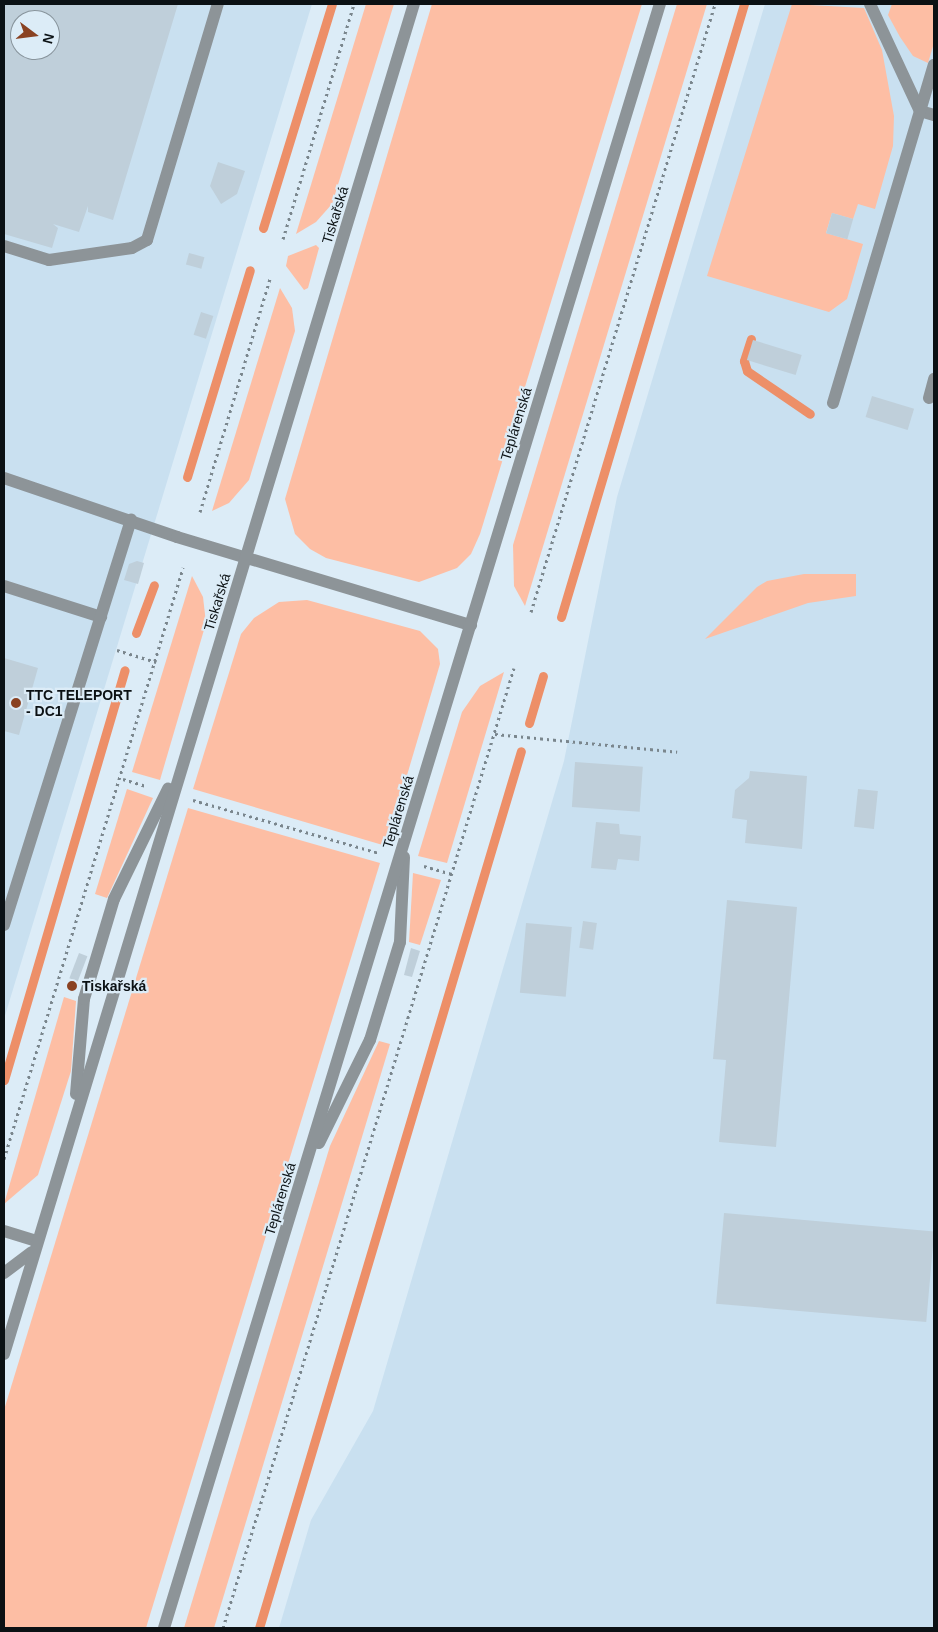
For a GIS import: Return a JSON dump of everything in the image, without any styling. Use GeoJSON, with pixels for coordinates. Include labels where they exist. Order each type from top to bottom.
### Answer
{"type":"FeatureCollection","features":[{"type":"Feature","properties":{"kind":"street"},"geometry":{"type":"LineString","coordinates":[[4,246],[49,260],[132,248],[148,240],[218,4]]}},
{"type":"Feature","properties":{"kind":"street","name":"Tiskařská"},"geometry":{"type":"LineString","coordinates":[[4,1354],[414,4]]}},
{"type":"Feature","properties":{"kind":"street","name":"Teplárenská"},"geometry":{"type":"LineString","coordinates":[[164,1628],[660,4]]}},
{"type":"Feature","properties":{"kind":"street"},"geometry":{"type":"LineString","coordinates":[[870,4],[920,111],[934,115]]}},
{"type":"Feature","properties":{"kind":"street"},"geometry":{"type":"LineString","coordinates":[[832,403],[934,65]]}},
{"type":"Feature","properties":{"kind":"street"},"geometry":{"type":"LineString","coordinates":[[929,398],[934,379]]}},
{"type":"Feature","properties":{"kind":"street"},"geometry":{"type":"LineString","coordinates":[[4,478],[246,558],[471,625]]}},
{"type":"Feature","properties":{"kind":"street"},"geometry":{"type":"LineString","coordinates":[[4,925],[131,519]]}},
{"type":"Feature","properties":{"kind":"street"},"geometry":{"type":"LineString","coordinates":[[4,586],[101,617]]}},
{"type":"Feature","properties":{"kind":"street"},"geometry":{"type":"LineString","coordinates":[[75,1118],[84,999],[114,899],[186,750]]}},
{"type":"Feature","properties":{"kind":"street"},"geometry":{"type":"LineString","coordinates":[[303,1174],[370,1040],[400,942],[405,840]]}},
{"type":"Feature","properties":{"kind":"street"},"geometry":{"type":"LineString","coordinates":[[4,1230],[37,1243],[25,1262],[4,1273]]}},
{"type":"Feature","properties":{"kind":"path"},"geometry":{"type":"LineString","coordinates":[[283,239],[354,4]]}},
{"type":"Feature","properties":{"kind":"path"},"geometry":{"type":"LineString","coordinates":[[532,612],[715,4]]}},
{"type":"Feature","properties":{"kind":"path"},"geometry":{"type":"LineString","coordinates":[[200,512],[271,276]]}},
{"type":"Feature","properties":{"kind":"path"},"geometry":{"type":"LineString","coordinates":[[4,1159],[123,779],[183,568]]}},
{"type":"Feature","properties":{"kind":"path"},"geometry":{"type":"LineString","coordinates":[[117,650],[156,662]]}},
{"type":"Feature","properties":{"kind":"path"},"geometry":{"type":"LineString","coordinates":[[223,1628],[514,668]]}},
{"type":"Feature","properties":{"kind":"path"},"geometry":{"type":"LineString","coordinates":[[495,734],[677,752]]}},
{"type":"Feature","properties":{"kind":"path"},"geometry":{"type":"LineString","coordinates":[[123,779],[156,789]]}},
{"type":"Feature","properties":{"kind":"path"},"geometry":{"type":"LineString","coordinates":[[191,799],[382,854]]}},
{"type":"Feature","properties":{"kind":"path"},"geometry":{"type":"LineString","coordinates":[[417,864],[452,874]]}},
{"type":"Feature","properties":{"kind":"shaded area"},"geometry":{"type":"Polygon","coordinates":[[[4,4],[312,4],[4,1019],[4,4]]]}},
{"type":"Feature","properties":{"kind":"shaded area"},"geometry":{"type":"Polygon","coordinates":[[[366,4],[394,4],[332,204],[316,222],[296,234],[366,4]]]}},
{"type":"Feature","properties":{"kind":"shaded area"},"geometry":{"type":"Polygon","coordinates":[[[432,4],[642,4],[480,534],[471,554],[457,568],[419,582],[326,558],[310,549],[295,534],[285,499],[432,4]]]}},
{"type":"Feature","properties":{"kind":"shaded area"},"geometry":{"type":"Polygon","coordinates":[[[677,4],[707,4],[525,606],[514,586],[513,545],[677,4]]]}},
{"type":"Feature","properties":{"kind":"shaded area"},"geometry":{"type":"Polygon","coordinates":[[[765,4],[934,4],[934,1628],[279,1628],[311,1520],[373,1411],[564,761],[617,497],[765,4]]]}},
{"type":"Feature","properties":{"kind":"shaded area"},"geometry":{"type":"Polygon","coordinates":[[[792,4],[864,8],[882,50],[894,116],[893,146],[875,209],[858,204],[853,219],[832,213],[826,233],[863,244],[847,299],[829,312],[707,276],[792,4]]]}},
{"type":"Feature","properties":{"kind":"shaded area"},"geometry":{"type":"Polygon","coordinates":[[[892,4],[934,4],[934,43],[928,63],[913,56],[900,37],[888,15],[892,4]]]}},
{"type":"Feature","properties":{"kind":"shaded area"},"geometry":{"type":"Polygon","coordinates":[[[316,245],[319,248],[308,288],[304,290],[286,266],[288,256],[316,245]]]}},
{"type":"Feature","properties":{"kind":"shaded area"},"geometry":{"type":"Polygon","coordinates":[[[280,288],[292,308],[295,331],[249,480],[229,503],[212,511],[280,288]]]}},
{"type":"Feature","properties":{"kind":"shaded area"},"geometry":{"type":"Polygon","coordinates":[[[804,574],[856,574],[856,596],[808,603],[705,639],[757,587],[767,581],[804,574]]]}},
{"type":"Feature","properties":{"kind":"shaded area"},"geometry":{"type":"Polygon","coordinates":[[[192,576],[203,597],[206,623],[160,780],[132,772],[192,576]]]}},
{"type":"Feature","properties":{"kind":"shaded area"},"geometry":{"type":"Polygon","coordinates":[[[307,600],[420,631],[438,649],[440,664],[386,846],[193,789],[241,634],[254,618],[279,602],[307,600]]]}},
{"type":"Feature","properties":{"kind":"shaded area"},"geometry":{"type":"Polygon","coordinates":[[[504,672],[447,863],[418,856],[462,712],[480,686],[504,672]]]}},
{"type":"Feature","properties":{"kind":"shaded area"},"geometry":{"type":"Polygon","coordinates":[[[127,789],[153,798],[107,898],[95,894],[127,789]]]}},
{"type":"Feature","properties":{"kind":"shaded area"},"geometry":{"type":"Polygon","coordinates":[[[188,808],[380,863],[146,1628],[4,1628],[4,1410],[188,808]]]}},
{"type":"Feature","properties":{"kind":"shaded area"},"geometry":{"type":"Polygon","coordinates":[[[413,873],[441,880],[420,945],[409,942],[413,873]]]}},
{"type":"Feature","properties":{"kind":"shaded area"},"geometry":{"type":"Polygon","coordinates":[[[64,997],[76,1001],[71,1071],[38,1175],[4,1204],[64,997]]]}},
{"type":"Feature","properties":{"kind":"shaded area"},"geometry":{"type":"Polygon","coordinates":[[[379,1041],[390,1044],[214,1628],[184,1628],[330,1146],[379,1041]]]}},
{"type":"Feature","properties":{"kind":"building"},"geometry":{"type":"Polygon","coordinates":[[[4,4],[178,4],[113,220],[88,212],[88,206],[79,232],[53,224],[58,228],[52,248],[4,234],[4,4]]]}},
{"type":"Feature","properties":{"kind":"building"},"geometry":{"type":"Polygon","coordinates":[[[218,162],[245,171],[237,194],[221,204],[210,186],[218,162]]]}},
{"type":"Feature","properties":{"kind":"building"},"geometry":{"type":"Polygon","coordinates":[[[832,213],[853,219],[847,239],[826,233],[832,213]]]}},
{"type":"Feature","properties":{"kind":"building"},"geometry":{"type":"Polygon","coordinates":[[[189,253],[204,257],[201,269],[186,265],[189,253]]]}},
{"type":"Feature","properties":{"kind":"building"},"geometry":{"type":"Polygon","coordinates":[[[201,312],[213,316],[206,339],[194,335],[201,312]]]}},
{"type":"Feature","properties":{"kind":"building"},"geometry":{"type":"Polygon","coordinates":[[[753,340],[802,355],[796,375],[747,360],[753,340]]]}},
{"type":"Feature","properties":{"kind":"building"},"geometry":{"type":"Polygon","coordinates":[[[872,396],[914,409],[908,430],[866,417],[872,396]]]}},
{"type":"Feature","properties":{"kind":"building"},"geometry":{"type":"Polygon","coordinates":[[[137,561],[144,563],[138,584],[124,580],[129,564],[137,561]]]}},
{"type":"Feature","properties":{"kind":"building","name":"TTC TELEPORT - DC1"},"geometry":{"type":"Polygon","coordinates":[[[4,658],[38,668],[19,735],[4,731],[4,658]]]}},
{"type":"Feature","properties":{"kind":"building"},"geometry":{"type":"Polygon","coordinates":[[[575,762],[643,767],[640,812],[572,807],[575,762]]]}},
{"type":"Feature","properties":{"kind":"building"},"geometry":{"type":"Polygon","coordinates":[[[750,771],[807,776],[802,849],[745,843],[747,820],[732,818],[735,790],[749,778],[750,771]]]}},
{"type":"Feature","properties":{"kind":"building"},"geometry":{"type":"Polygon","coordinates":[[[858,789],[878,791],[874,829],[854,827],[858,789]]]}},
{"type":"Feature","properties":{"kind":"building"},"geometry":{"type":"Polygon","coordinates":[[[596,822],[619,824],[620,834],[641,836],[639,861],[618,859],[616,870],[591,868],[596,822]]]}},
{"type":"Feature","properties":{"kind":"building"},"geometry":{"type":"Polygon","coordinates":[[[727,900],[797,907],[776,1147],[719,1142],[726,1060],[713,1059],[727,900]]]}},
{"type":"Feature","properties":{"kind":"building"},"geometry":{"type":"Polygon","coordinates":[[[583,921],[597,923],[593,950],[579,948],[583,921]]]}},
{"type":"Feature","properties":{"kind":"building"},"geometry":{"type":"Polygon","coordinates":[[[526,923],[572,927],[566,997],[520,993],[526,923]]]}},
{"type":"Feature","properties":{"kind":"building"},"geometry":{"type":"Polygon","coordinates":[[[411,948],[420,951],[412,977],[404,975],[411,948]]]}},
{"type":"Feature","properties":{"kind":"building"},"geometry":{"type":"Polygon","coordinates":[[[79,953],[87,956],[78,981],[69,978],[79,953]]]}},
{"type":"Feature","properties":{"kind":"building"},"geometry":{"type":"Polygon","coordinates":[[[724,1213],[934,1231],[926,1322],[716,1304],[724,1213]]]}},
{"type":"Feature","properties":{"kind":"waterway"},"geometry":{"type":"LineString","coordinates":[[263,228],[332,4]]}},
{"type":"Feature","properties":{"kind":"waterway"},"geometry":{"type":"LineString","coordinates":[[561,617],[744,4]]}},
{"type":"Feature","properties":{"kind":"waterway"},"geometry":{"type":"LineString","coordinates":[[187,477],[250,270]]}},
{"type":"Feature","properties":{"kind":"waterway"},"geometry":{"type":"LineString","coordinates":[[751,339],[744,361],[747,371],[810,414]]}},
{"type":"Feature","properties":{"kind":"waterway"},"geometry":{"type":"LineString","coordinates":[[136,633],[154,585]]}},
{"type":"Feature","properties":{"kind":"waterway"},"geometry":{"type":"LineString","coordinates":[[4,1080],[125,670]]}},
{"type":"Feature","properties":{"kind":"waterway"},"geometry":{"type":"LineString","coordinates":[[529,723],[543,676]]}},
{"type":"Feature","properties":{"kind":"waterway"},"geometry":{"type":"LineString","coordinates":[[259,1628],[521,751]]}},
{"type":"Feature","properties":{"kind":"place","name":"TTC TELEPORT - DC1"},"geometry":{"type":"Point","coordinates":[16,703]}},
{"type":"Feature","properties":{"kind":"place","name":"Tiskařská"},"geometry":{"type":"Point","coordinates":[72,986]}}]}
